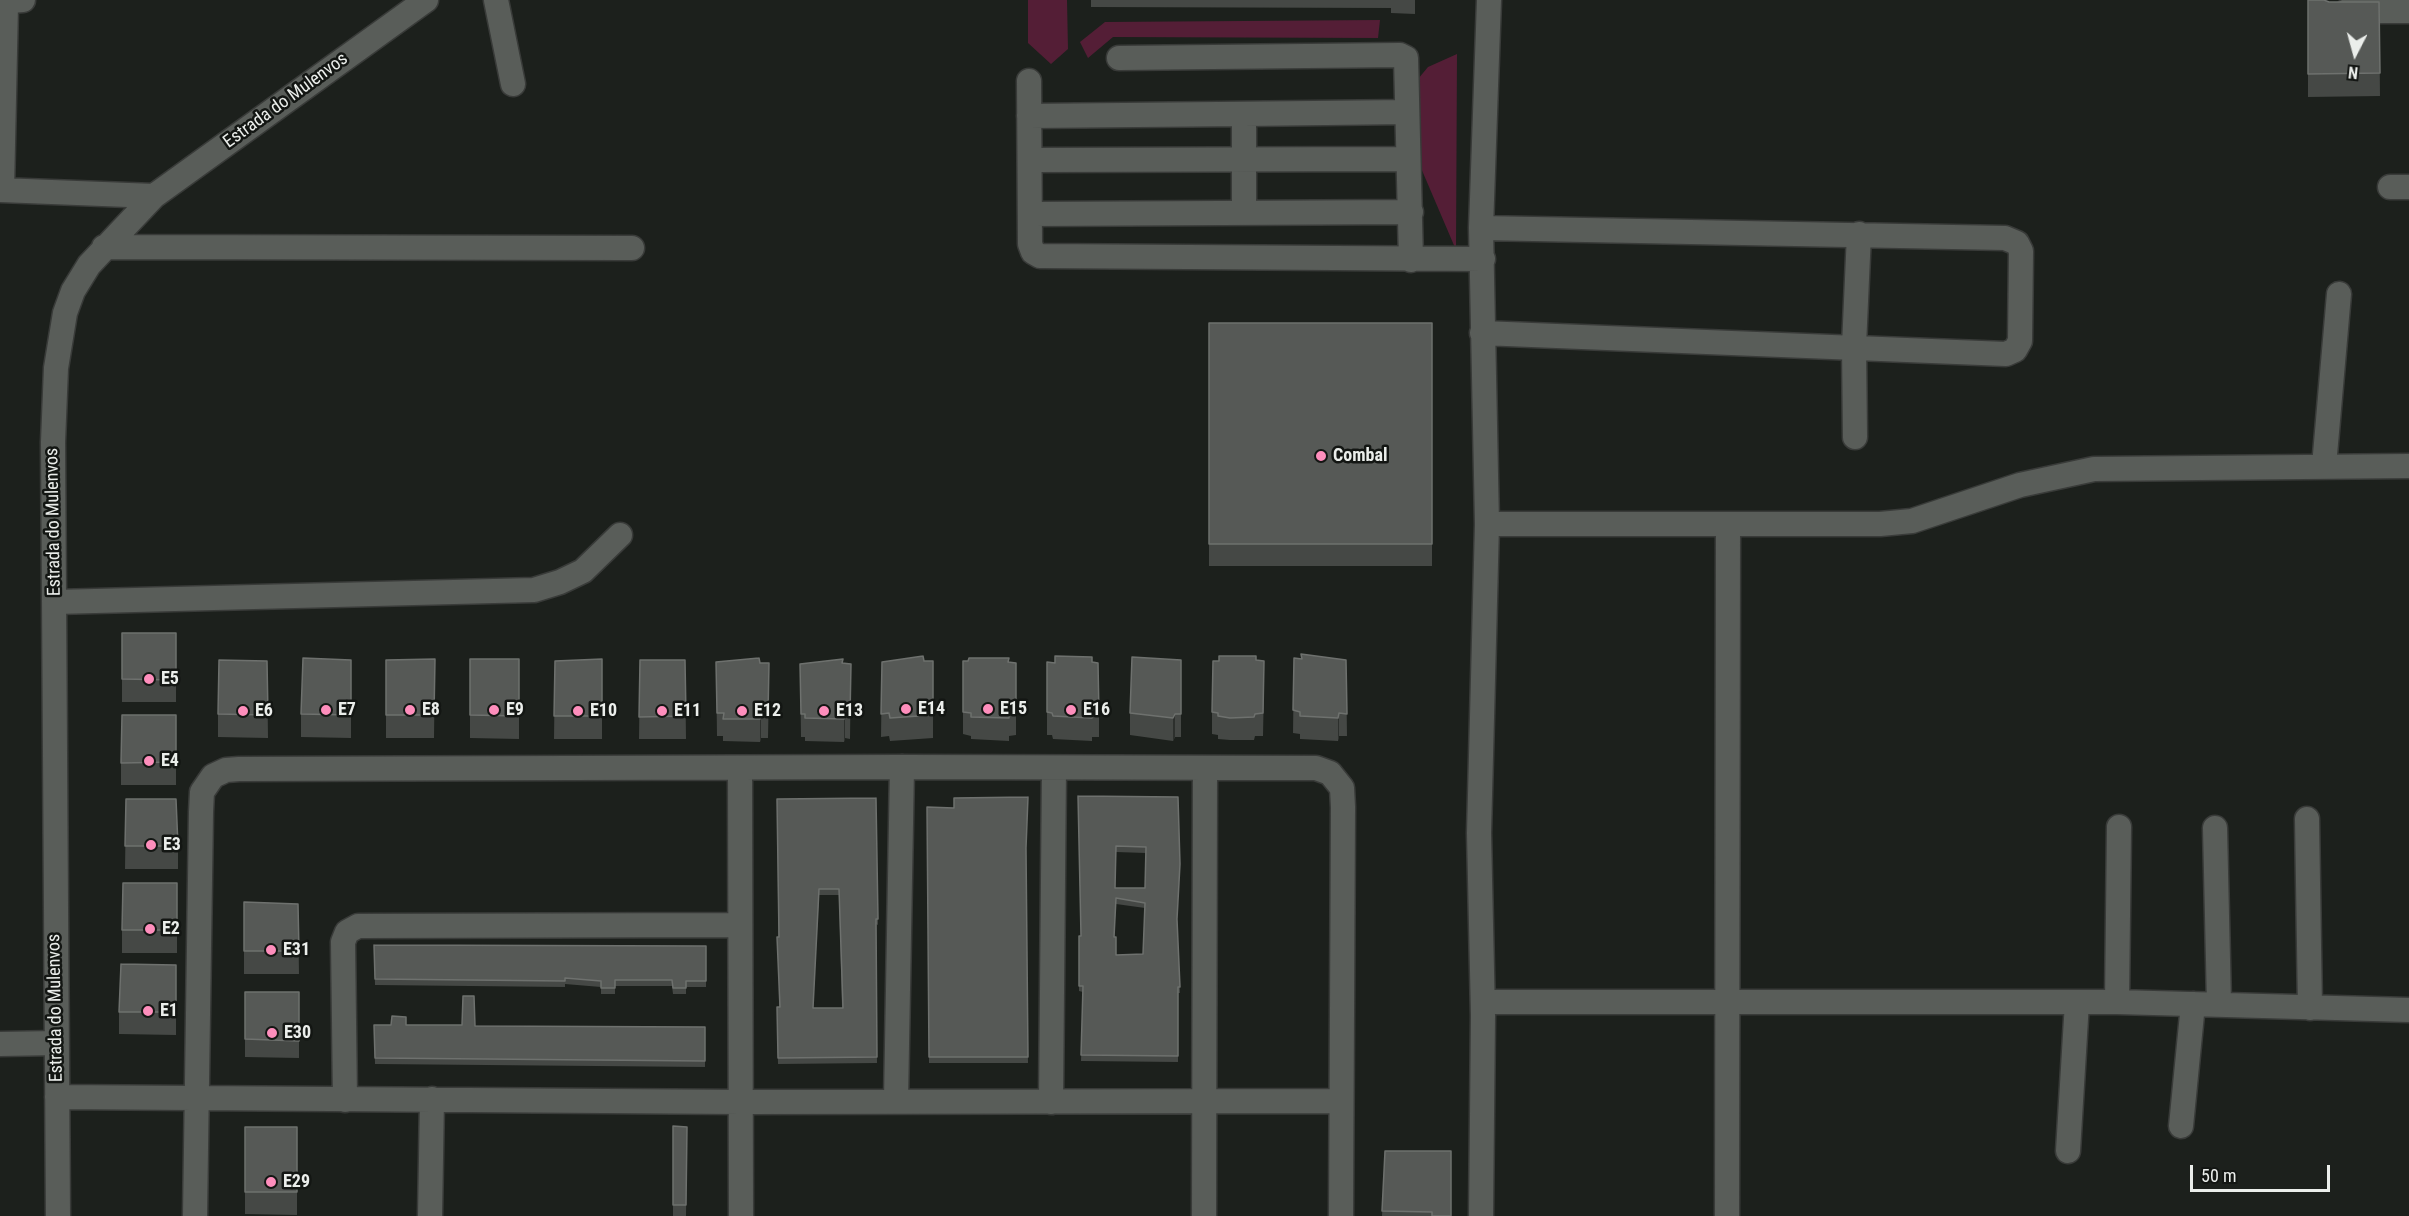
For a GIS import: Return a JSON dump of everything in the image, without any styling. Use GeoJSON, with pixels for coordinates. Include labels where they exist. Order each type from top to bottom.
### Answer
{"type":"FeatureCollection","features":[{"type":"Feature","properties":{"kind":"street"},"geometry":{"type":"LineString","coordinates":[[23,0],[10,1],[6,5],[1,190],[154,196]]}},
{"type":"Feature","properties":{"kind":"street","name":"Estrada do Mulenvos"},"geometry":{"type":"LineString","coordinates":[[58,1216],[53,442],[56,368],[65,313],[73,291],[104,247],[154,196],[426,0]]}},
{"type":"Feature","properties":{"kind":"street"},"geometry":{"type":"LineString","coordinates":[[496,0],[513,84]]}},
{"type":"Feature","properties":{"kind":"street"},"geometry":{"type":"LineString","coordinates":[[1481,1216],[1483,1002],[1479,833],[1488,524],[1482,333],[1483,259],[1480,228],[1489,0]]}},
{"type":"Feature","properties":{"kind":"street"},"geometry":{"type":"LineString","coordinates":[[2329,11],[2409,11]]}},
{"type":"Feature","properties":{"kind":"street"},"geometry":{"type":"LineString","coordinates":[[1119,58],[1400,55],[1407,64],[1407,159],[1411,212],[1411,260]]}},
{"type":"Feature","properties":{"kind":"street"},"geometry":{"type":"LineString","coordinates":[[1029,81],[1030,244],[1033,252],[1040,256],[1483,259]]}},
{"type":"Feature","properties":{"kind":"street"},"geometry":{"type":"LineString","coordinates":[[1029,116],[1407,112]]}},
{"type":"Feature","properties":{"kind":"street"},"geometry":{"type":"LineString","coordinates":[[1029,116],[1407,112]]}},
{"type":"Feature","properties":{"kind":"street"},"geometry":{"type":"LineString","coordinates":[[1244,114],[1244,211]]}},
{"type":"Feature","properties":{"kind":"street"},"geometry":{"type":"LineString","coordinates":[[1031,160],[1407,159]]}},
{"type":"Feature","properties":{"kind":"street"},"geometry":{"type":"LineString","coordinates":[[1031,214],[1244,211],[1411,212]]}},
{"type":"Feature","properties":{"kind":"street"},"geometry":{"type":"LineString","coordinates":[[1480,228],[2005,238],[2017,243],[2021,251],[2020,342],[2015,350],[2006,354],[1854,346],[1482,333]]}},
{"type":"Feature","properties":{"kind":"street"},"geometry":{"type":"LineString","coordinates":[[1855,437],[1854,346],[1859,234]]}},
{"type":"Feature","properties":{"kind":"street"},"geometry":{"type":"LineString","coordinates":[[104,247],[632,248]]}},
{"type":"Feature","properties":{"kind":"street"},"geometry":{"type":"LineString","coordinates":[[2324,466],[2339,294]]}},
{"type":"Feature","properties":{"kind":"street"},"geometry":{"type":"LineString","coordinates":[[1488,524],[1880,524],[1912,521],[2020,484],[2094,469],[2409,466]]}},
{"type":"Feature","properties":{"kind":"street"},"geometry":{"type":"LineString","coordinates":[[1726,1216],[1728,525]]}},
{"type":"Feature","properties":{"kind":"street"},"geometry":{"type":"LineString","coordinates":[[55,602],[534,590],[560,582],[583,571],[620,535]]}},
{"type":"Feature","properties":{"kind":"street"},"geometry":{"type":"LineString","coordinates":[[896,1100],[902,767]]}},
{"type":"Feature","properties":{"kind":"street"},"geometry":{"type":"LineString","coordinates":[[195,1216],[201,812],[202,792],[213,776],[226,770],[239,769],[902,767],[1316,768],[1330,773],[1342,788],[1341,1216]]}},
{"type":"Feature","properties":{"kind":"street"},"geometry":{"type":"LineString","coordinates":[[741,768],[739,925],[741,1216]]}},
{"type":"Feature","properties":{"kind":"street"},"geometry":{"type":"LineString","coordinates":[[1051,1102],[1054,768]]}},
{"type":"Feature","properties":{"kind":"street"},"geometry":{"type":"LineString","coordinates":[[1204,1216],[1205,768]]}},
{"type":"Feature","properties":{"kind":"street"},"geometry":{"type":"LineString","coordinates":[[2307,819],[2310,1008]]}},
{"type":"Feature","properties":{"kind":"street"},"geometry":{"type":"LineString","coordinates":[[2117,1002],[2119,827]]}},
{"type":"Feature","properties":{"kind":"street"},"geometry":{"type":"LineString","coordinates":[[2215,828],[2219,1004]]}},
{"type":"Feature","properties":{"kind":"street"},"geometry":{"type":"LineString","coordinates":[[345,1100],[343,942],[347,932],[358,926],[739,925]]}},
{"type":"Feature","properties":{"kind":"street"},"geometry":{"type":"LineString","coordinates":[[1483,1002],[2117,1002],[2409,1010]]}},
{"type":"Feature","properties":{"kind":"street"},"geometry":{"type":"LineString","coordinates":[[2068,1151],[2077,1002]]}},
{"type":"Feature","properties":{"kind":"street"},"geometry":{"type":"LineString","coordinates":[[2181,1126],[2193,1004]]}},
{"type":"Feature","properties":{"kind":"street"},"geometry":{"type":"LineString","coordinates":[[0,1044],[56,1042]]}},
{"type":"Feature","properties":{"kind":"street"},"geometry":{"type":"LineString","coordinates":[[57,1097],[741,1102],[1341,1101]]}},
{"type":"Feature","properties":{"kind":"street"},"geometry":{"type":"LineString","coordinates":[[430,1216],[432,1099]]}},
{"type":"Feature","properties":{"kind":"shaded area"},"geometry":{"type":"Polygon","coordinates":[[[1028,0],[1067,0],[1068,49],[1051,64],[1028,43],[1028,0]]]}},
{"type":"Feature","properties":{"kind":"shaded area"},"geometry":{"type":"Polygon","coordinates":[[[1380,20],[1378,38],[1113,37],[1088,58],[1080,42],[1105,22],[1380,20]]]}},
{"type":"Feature","properties":{"kind":"shaded area"},"geometry":{"type":"Polygon","coordinates":[[[1457,54],[1456,250],[1415,154],[1413,85],[1428,67],[1457,54]]]}},
{"type":"Feature","properties":{"kind":"building"},"geometry":{"type":"Polygon","coordinates":[[[2308,0],[2379,2],[2380,73],[2308,74],[2308,0]]]}},
{"type":"Feature","properties":{"kind":"building","name":"Combal"},"geometry":{"type":"Polygon","coordinates":[[[1209,323],[1432,323],[1432,544],[1209,544],[1209,323]]]}},
{"type":"Feature","properties":{"kind":"building"},"geometry":{"type":"Polygon","coordinates":[[[122,633],[176,633],[176,680],[122,679],[122,633]]]}},
{"type":"Feature","properties":{"kind":"building"},"geometry":{"type":"Polygon","coordinates":[[[1301,654],[1346,660],[1347,714],[1339,713],[1338,718],[1300,716],[1300,712],[1293,710],[1294,658],[1302,659],[1301,654]]]}},
{"type":"Feature","properties":{"kind":"building"},"geometry":{"type":"Polygon","coordinates":[[[923,656],[924,661],[933,661],[933,715],[890,718],[889,713],[881,714],[882,662],[923,656]]]}},
{"type":"Feature","properties":{"kind":"building"},"geometry":{"type":"Polygon","coordinates":[[[1055,656],[1092,657],[1092,662],[1098,663],[1099,714],[1092,714],[1092,718],[1053,716],[1052,713],[1047,712],[1047,662],[1055,663],[1055,656]]]}},
{"type":"Feature","properties":{"kind":"building"},"geometry":{"type":"Polygon","coordinates":[[[1219,656],[1256,656],[1256,660],[1264,661],[1263,713],[1255,714],[1254,717],[1230,718],[1218,716],[1218,713],[1212,712],[1213,661],[1219,661],[1219,656]]]}},
{"type":"Feature","properties":{"kind":"building"},"geometry":{"type":"Polygon","coordinates":[[[1132,657],[1181,660],[1181,714],[1175,714],[1173,718],[1130,713],[1132,657]]]}},
{"type":"Feature","properties":{"kind":"building"},"geometry":{"type":"Polygon","coordinates":[[[303,658],[351,660],[351,715],[301,714],[303,658]]]}},
{"type":"Feature","properties":{"kind":"building"},"geometry":{"type":"Polygon","coordinates":[[[759,658],[760,663],[769,663],[768,715],[761,715],[760,719],[723,719],[724,713],[717,713],[716,662],[759,658]]]}},
{"type":"Feature","properties":{"kind":"building"},"geometry":{"type":"Polygon","coordinates":[[[969,658],[1009,658],[1008,662],[1016,663],[1016,713],[1009,713],[1009,718],[971,717],[971,713],[963,712],[963,661],[968,661],[969,658]]]}},
{"type":"Feature","properties":{"kind":"building"},"geometry":{"type":"Polygon","coordinates":[[[435,659],[434,715],[386,715],[386,660],[435,659]]]}},
{"type":"Feature","properties":{"kind":"building"},"geometry":{"type":"Polygon","coordinates":[[[470,659],[519,659],[519,716],[470,715],[470,659]]]}},
{"type":"Feature","properties":{"kind":"building"},"geometry":{"type":"Polygon","coordinates":[[[602,659],[602,716],[554,716],[555,661],[602,659]]]}},
{"type":"Feature","properties":{"kind":"building"},"geometry":{"type":"Polygon","coordinates":[[[843,659],[842,663],[851,664],[850,716],[845,715],[844,719],[805,718],[805,714],[801,714],[800,664],[843,659]]]}},
{"type":"Feature","properties":{"kind":"building"},"geometry":{"type":"Polygon","coordinates":[[[219,660],[267,661],[268,715],[218,714],[219,660]]]}},
{"type":"Feature","properties":{"kind":"building"},"geometry":{"type":"Polygon","coordinates":[[[640,660],[685,660],[686,716],[639,717],[640,660]]]}},
{"type":"Feature","properties":{"kind":"building"},"geometry":{"type":"Polygon","coordinates":[[[122,715],[176,715],[176,762],[121,763],[122,715]]]}},
{"type":"Feature","properties":{"kind":"building"},"geometry":{"type":"Polygon","coordinates":[[[1078,796],[1178,797],[1180,864],[1177,919],[1180,987],[1178,987],[1178,1056],[1081,1055],[1083,986],[1079,986],[1079,936],[1081,936],[1078,796]],[[1116,846],[1115,888],[1145,888],[1146,847],[1116,846]],[[1116,898],[1114,937],[1116,937],[1116,955],[1143,954],[1145,903],[1116,898]]]}},
{"type":"Feature","properties":{"kind":"building"},"geometry":{"type":"Polygon","coordinates":[[[1028,797],[1026,848],[1028,1057],[929,1057],[927,807],[954,808],[954,798],[1028,797]]]}},
{"type":"Feature","properties":{"kind":"building"},"geometry":{"type":"Polygon","coordinates":[[[876,798],[877,1057],[778,1058],[777,1007],[780,1007],[777,937],[779,937],[777,799],[876,798]],[[819,889],[813,1008],[843,1008],[839,889],[819,889]]]}},
{"type":"Feature","properties":{"kind":"building"},"geometry":{"type":"Polygon","coordinates":[[[126,799],[176,799],[178,846],[125,846],[126,799]]]}},
{"type":"Feature","properties":{"kind":"building"},"geometry":{"type":"Polygon","coordinates":[[[123,883],[177,883],[177,930],[122,930],[123,883]]]}},
{"type":"Feature","properties":{"kind":"building"},"geometry":{"type":"Polygon","coordinates":[[[244,902],[298,904],[299,951],[244,951],[244,902]]]}},
{"type":"Feature","properties":{"kind":"building"},"geometry":{"type":"Polygon","coordinates":[[[374,945],[706,946],[706,981],[686,981],[686,988],[673,988],[672,980],[615,980],[615,988],[601,988],[601,981],[565,978],[565,981],[375,979],[374,945]]]}},
{"type":"Feature","properties":{"kind":"building"},"geometry":{"type":"Polygon","coordinates":[[[121,964],[176,965],[176,1012],[119,1012],[121,964]]]}},
{"type":"Feature","properties":{"kind":"building","name":"E30"},"geometry":{"type":"Polygon","coordinates":[[[245,992],[299,992],[299,1041],[245,1039],[245,992]]]}},
{"type":"Feature","properties":{"kind":"building"},"geometry":{"type":"Polygon","coordinates":[[[463,996],[474,996],[475,1026],[705,1027],[705,1061],[375,1058],[374,1025],[391,1025],[392,1016],[406,1017],[406,1025],[462,1025],[463,996]]]}},
{"type":"Feature","properties":{"kind":"building"},"geometry":{"type":"Polygon","coordinates":[[[673,1126],[687,1127],[686,1205],[673,1205],[673,1126]]]}},
{"type":"Feature","properties":{"kind":"building","name":"E29"},"geometry":{"type":"Polygon","coordinates":[[[245,1127],[297,1127],[297,1192],[245,1192],[245,1127]]]}},
{"type":"Feature","properties":{"kind":"building"},"geometry":{"type":"Polygon","coordinates":[[[1385,1151],[1451,1151],[1451,1216],[1432,1216],[1432,1212],[1382,1211],[1385,1151]]]}},
{"type":"Feature","properties":{"kind":"place","name":"Combal"},"geometry":{"type":"Point","coordinates":[1321,456]}},
{"type":"Feature","properties":{"kind":"place","name":"E5"},"geometry":{"type":"Point","coordinates":[149,679]}},
{"type":"Feature","properties":{"kind":"place","name":"E14"},"geometry":{"type":"Point","coordinates":[906,709]}},
{"type":"Feature","properties":{"kind":"place","name":"E15"},"geometry":{"type":"Point","coordinates":[988,709]}},
{"type":"Feature","properties":{"kind":"place","name":"E7"},"geometry":{"type":"Point","coordinates":[326,710]}},
{"type":"Feature","properties":{"kind":"place","name":"E8"},"geometry":{"type":"Point","coordinates":[410,710]}},
{"type":"Feature","properties":{"kind":"place","name":"E9"},"geometry":{"type":"Point","coordinates":[494,710]}},
{"type":"Feature","properties":{"kind":"place","name":"E16"},"geometry":{"type":"Point","coordinates":[1071,710]}},
{"type":"Feature","properties":{"kind":"place","name":"E6"},"geometry":{"type":"Point","coordinates":[243,711]}},
{"type":"Feature","properties":{"kind":"place","name":"E10"},"geometry":{"type":"Point","coordinates":[578,711]}},
{"type":"Feature","properties":{"kind":"place","name":"E11"},"geometry":{"type":"Point","coordinates":[662,711]}},
{"type":"Feature","properties":{"kind":"place","name":"E12"},"geometry":{"type":"Point","coordinates":[742,711]}},
{"type":"Feature","properties":{"kind":"place","name":"E13"},"geometry":{"type":"Point","coordinates":[824,711]}},
{"type":"Feature","properties":{"kind":"place","name":"E4"},"geometry":{"type":"Point","coordinates":[149,761]}},
{"type":"Feature","properties":{"kind":"place","name":"E3"},"geometry":{"type":"Point","coordinates":[151,845]}},
{"type":"Feature","properties":{"kind":"place","name":"E2"},"geometry":{"type":"Point","coordinates":[150,929]}},
{"type":"Feature","properties":{"kind":"place","name":"E31"},"geometry":{"type":"Point","coordinates":[271,950]}},
{"type":"Feature","properties":{"kind":"place","name":"E1"},"geometry":{"type":"Point","coordinates":[148,1011]}},
{"type":"Feature","properties":{"kind":"place","name":"E30"},"geometry":{"type":"Point","coordinates":[272,1033]}},
{"type":"Feature","properties":{"kind":"place","name":"E29"},"geometry":{"type":"Point","coordinates":[271,1182]}}]}
